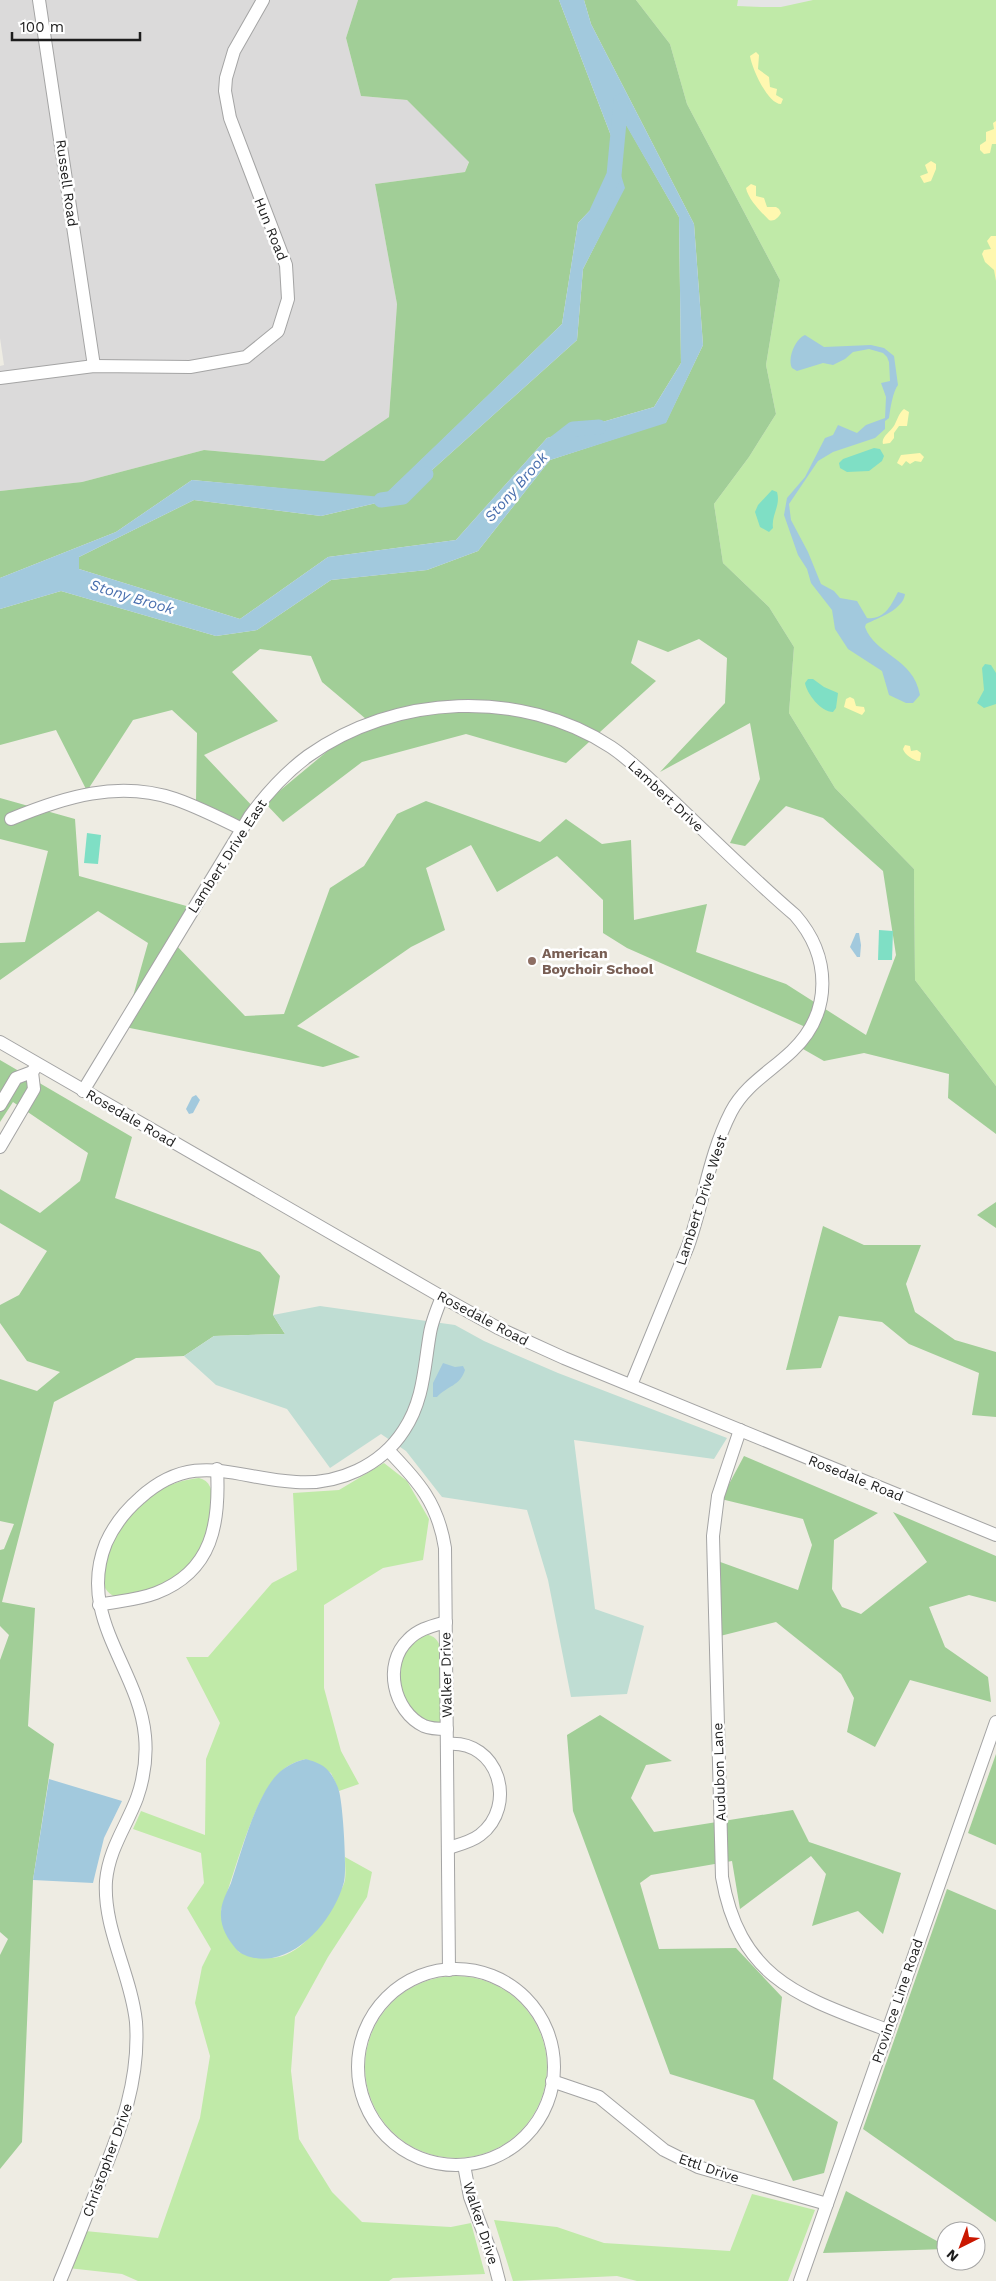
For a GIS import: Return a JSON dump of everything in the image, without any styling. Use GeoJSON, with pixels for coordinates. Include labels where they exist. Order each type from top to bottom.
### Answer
{"type":"FeatureCollection","features":[{"type":"Feature","properties":{"kind":"street","name":"Russell Road"},"geometry":{"type":"LineString","coordinates":[[40,0],[94,366]]}},
{"type":"Feature","properties":{"kind":"street","name":"Hun Road"},"geometry":{"type":"LineString","coordinates":[[0,378],[94,366],[190,367],[246,357],[278,331],[288,299],[286,265],[230,118],[225,91],[226,78],[232,57],[263,0]]}},
{"type":"Feature","properties":{"kind":"street","name":"Lambert Drive East"},"geometry":{"type":"LineString","coordinates":[[83,1091],[242,829],[263,799],[291,769],[325,745],[369,724],[417,711],[447,707],[501,708],[534,714]]}},
{"type":"Feature","properties":{"kind":"street","name":"Lambert Drive"},"geometry":{"type":"LineString","coordinates":[[534,714],[588,734],[631,762],[782,904]]}},
{"type":"Feature","properties":{"kind":"street"},"geometry":{"type":"LineString","coordinates":[[10,819],[79,795],[134,791],[179,801],[242,829]]}},
{"type":"Feature","properties":{"kind":"street","name":"Lambert Drive West"},"geometry":{"type":"LineString","coordinates":[[630,1385],[688,1246],[712,1155],[732,1111],[751,1084],[801,1041],[816,1018],[820,1004],[822,976],[817,949],[803,925],[782,904]]}},
{"type":"Feature","properties":{"kind":"street","name":"Rosedale Road"},"geometry":{"type":"LineString","coordinates":[[0,1042],[35,1068],[83,1091],[442,1297],[522,1340],[996,1535]]}},
{"type":"Feature","properties":{"kind":"street"},"geometry":{"type":"LineString","coordinates":[[0,1105],[16,1078],[35,1068]]}},
{"type":"Feature","properties":{"kind":"street"},"geometry":{"type":"LineString","coordinates":[[0,1147],[34,1088],[35,1068]]}},
{"type":"Feature","properties":{"kind":"street","name":"Christopher Drive"},"geometry":{"type":"LineString","coordinates":[[60,2281],[126,2113],[135,2070],[136,2023],[128,1980],[108,1914],[106,1880],[113,1849],[136,1800],[141,1784],[144,1768],[145,1735],[138,1704],[107,1630],[99,1605],[99,1573],[102,1557],[113,1529],[130,1507],[146,1493],[173,1477],[189,1472],[217,1469],[294,1482],[327,1481],[358,1470],[388,1450],[404,1431],[418,1404],[430,1331],[442,1297]]}},
{"type":"Feature","properties":{"kind":"street","name":"Audubon Lane"},"geometry":{"type":"LineString","coordinates":[[740,1430],[718,1496],[712,1536],[722,1868],[725,1896],[731,1914],[746,1943],[758,1961],[782,1983],[813,2001],[887,2030]]}},
{"type":"Feature","properties":{"kind":"street","name":"Walker Drive"},"geometry":{"type":"LineString","coordinates":[[388,1450],[422,1488],[438,1517],[445,1548],[449,1970]]}},
{"type":"Feature","properties":{"kind":"street"},"geometry":{"type":"LineString","coordinates":[[99,1605],[156,1593],[176,1582],[194,1567],[209,1544],[214,1531],[218,1505],[217,1469]]}},
{"type":"Feature","properties":{"kind":"street","name":"Walker Drive"},"geometry":{"type":"LineString","coordinates":[[446,1622],[422,1630],[406,1641],[396,1659],[394,1682],[401,1703],[414,1720],[430,1728],[447,1729]]}},
{"type":"Feature","properties":{"kind":"street","name":"Province Line Road"},"geometry":{"type":"LineString","coordinates":[[800,2281],[996,1722]]}},
{"type":"Feature","properties":{"kind":"street"},"geometry":{"type":"LineString","coordinates":[[447,1744],[468,1745],[484,1754],[496,1772],[500,1795],[493,1819],[487,1828],[470,1841],[448,1848]]}},
{"type":"Feature","properties":{"kind":"street"},"geometry":{"type":"LineString","coordinates":[[464,1970],[490,1976],[516,1990],[526,1999],[541,2020],[547,2034],[553,2062],[552,2081],[544,2108],[537,2121],[519,2142],[496,2156],[464,2165],[442,2164],[420,2159],[395,2144],[376,2124],[363,2098],[358,2070],[364,2034],[374,2013],[384,2001],[395,1991],[414,1979],[435,1972],[464,1970]]}},
{"type":"Feature","properties":{"kind":"street","name":"Ettl Drive"},"geometry":{"type":"LineString","coordinates":[[552,2081],[599,2098],[619,2111],[658,2146],[680,2160],[698,2167],[827,2204]]}},
{"type":"Feature","properties":{"kind":"street","name":"Walker Drive"},"geometry":{"type":"LineString","coordinates":[[464,2165],[470,2197],[493,2258],[499,2281]]}},
{"type":"Feature","properties":{"kind":"shaded area"},"geometry":{"type":"Polygon","coordinates":[[[0,0],[358,0],[346,38],[361,96],[407,100],[469,161],[465,172],[375,184],[397,304],[389,417],[324,461],[204,450],[82,482],[0,491],[0,366],[4,365],[0,338],[0,0]]]}},
{"type":"Feature","properties":{"kind":"shaded area"},"geometry":{"type":"Polygon","coordinates":[[[738,0],[813,0],[781,7],[761,7],[737,6],[738,0]]]}},
{"type":"Feature","properties":{"kind":"shaded area"},"geometry":{"type":"Polygon","coordinates":[[[320,1306],[455,1325],[484,1341],[558,1373],[727,1438],[714,1459],[574,1440],[595,1609],[644,1626],[627,1694],[571,1697],[548,1580],[527,1510],[442,1497],[406,1451],[381,1434],[330,1468],[287,1409],[216,1385],[184,1356],[214,1336],[285,1334],[273,1315],[320,1306]]]}},
{"type":"Feature","properties":{"kind":"green space"},"geometry":{"type":"Polygon","coordinates":[[[358,0],[559,0],[613,141],[614,185],[578,223],[562,324],[382,498],[192,480],[116,532],[0,578],[0,491],[82,482],[204,450],[324,461],[389,417],[397,304],[375,184],[465,172],[469,162],[407,100],[361,96],[346,38],[358,0]]]}},
{"type":"Feature","properties":{"kind":"green space"},"geometry":{"type":"Polygon","coordinates":[[[584,0],[636,0],[670,44],[687,104],[780,280],[766,365],[776,414],[749,457],[714,504],[723,563],[769,607],[794,647],[789,713],[835,788],[914,869],[915,980],[996,1086],[996,1134],[948,1098],[949,1074],[864,1053],[824,1061],[796,1045],[810,1029],[627,948],[603,933],[603,900],[557,856],[497,892],[471,845],[426,868],[445,930],[411,947],[297,1026],[360,1057],[323,1067],[120,1026],[132,1000],[148,943],[98,911],[0,980],[0,943],[25,942],[48,851],[0,839],[0,798],[75,819],[79,876],[190,907],[171,940],[245,1016],[284,1014],[330,888],[364,866],[397,814],[426,801],[540,842],[566,819],[602,844],[631,840],[634,920],[707,904],[696,952],[786,984],[866,1035],[896,955],[883,871],[823,818],[786,806],[745,846],[730,843],[760,779],[750,723],[660,772],[725,703],[727,658],[699,639],[668,652],[638,640],[631,663],[656,681],[566,763],[466,734],[362,762],[283,822],[265,803],[366,719],[322,682],[311,656],[260,649],[232,672],[278,721],[204,755],[258,812],[245,829],[196,802],[197,733],[172,710],[133,720],[87,791],[56,730],[0,745],[0,609],[61,591],[216,636],[257,630],[331,580],[427,570],[478,551],[550,460],[666,422],[703,345],[694,224],[591,24],[584,0]]]}},
{"type":"Feature","properties":{"kind":"green space"},"geometry":{"type":"Polygon","coordinates":[[[636,0],[996,0],[996,1086],[915,980],[914,869],[835,788],[789,713],[794,647],[769,607],[723,563],[714,504],[749,457],[776,414],[766,365],[780,280],[687,104],[670,44],[636,0]]]}},
{"type":"Feature","properties":{"kind":"green space"},"geometry":{"type":"Polygon","coordinates":[[[619,112],[679,217],[681,363],[654,407],[547,438],[456,540],[328,557],[240,619],[79,569],[79,557],[194,500],[321,516],[402,497],[577,340],[583,269],[624,188],[617,162],[619,112]]]}},
{"type":"Feature","properties":{"kind":"green space"},"geometry":{"type":"Polygon","coordinates":[[[874,448],[880,449],[884,456],[882,461],[869,471],[847,472],[840,468],[839,463],[843,459],[874,448]]]}},
{"type":"Feature","properties":{"kind":"green space"},"geometry":{"type":"Polygon","coordinates":[[[772,490],[777,492],[778,502],[773,519],[773,528],[769,532],[760,527],[755,512],[758,505],[772,490]]]}},
{"type":"Feature","properties":{"kind":"green space"},"geometry":{"type":"Polygon","coordinates":[[[985,664],[991,665],[996,673],[996,704],[984,708],[977,703],[984,690],[982,668],[985,664]]]}},
{"type":"Feature","properties":{"kind":"green space"},"geometry":{"type":"Polygon","coordinates":[[[808,679],[813,679],[824,687],[838,693],[836,708],[833,712],[824,709],[815,702],[805,683],[808,679]]]}},
{"type":"Feature","properties":{"kind":"green space"},"geometry":{"type":"Polygon","coordinates":[[[87,833],[101,835],[98,864],[84,863],[87,833]]]}},
{"type":"Feature","properties":{"kind":"green space"},"geometry":{"type":"Polygon","coordinates":[[[879,930],[893,931],[892,960],[878,960],[879,930]]]}},
{"type":"Feature","properties":{"kind":"green space"},"geometry":{"type":"Polygon","coordinates":[[[0,1060],[132,1137],[115,1198],[260,1252],[280,1276],[273,1315],[285,1334],[214,1336],[184,1356],[136,1358],[54,1402],[2,1602],[35,1608],[28,1726],[54,1744],[33,1880],[22,2142],[0,2169],[0,1955],[8,1939],[0,1932],[0,1660],[9,1635],[0,1626],[0,1550],[4,1549],[14,1524],[0,1521],[0,1379],[37,1391],[60,1372],[27,1361],[0,1323],[0,1305],[19,1295],[47,1251],[0,1223],[0,1189],[40,1213],[80,1181],[88,1153],[13,1102],[0,1122],[0,1060]]]}},
{"type":"Feature","properties":{"kind":"green space"},"geometry":{"type":"Polygon","coordinates":[[[996,1202],[996,1228],[977,1215],[996,1202]]]}},
{"type":"Feature","properties":{"kind":"green space"},"geometry":{"type":"Polygon","coordinates":[[[823,1226],[864,1245],[921,1245],[906,1284],[915,1312],[955,1340],[996,1352],[996,1417],[972,1415],[979,1373],[909,1344],[882,1322],[839,1316],[821,1368],[786,1370],[823,1226]]]}},
{"type":"Feature","properties":{"kind":"green space"},"geometry":{"type":"Polygon","coordinates":[[[744,1456],[878,1513],[834,1540],[832,1589],[842,1607],[861,1614],[927,1562],[893,1512],[996,1556],[996,1602],[969,1595],[929,1607],[945,1647],[988,1677],[991,1702],[910,1680],[875,1747],[847,1732],[854,1698],[841,1674],[776,1622],[720,1636],[712,1559],[798,1590],[812,1545],[803,1519],[721,1499],[744,1456]]]}},
{"type":"Feature","properties":{"kind":"green space"},"geometry":{"type":"Polygon","coordinates":[[[384,1463],[407,1481],[429,1519],[423,1560],[383,1568],[324,1605],[324,1688],[341,1751],[359,1784],[339,1791],[331,1773],[306,1759],[284,1769],[265,1792],[250,1824],[221,1910],[239,1952],[255,1957],[269,1958],[282,1956],[294,1951],[304,1943],[322,1921],[344,1883],[345,1857],[372,1872],[367,1897],[328,1957],[295,2017],[291,2071],[299,2139],[332,2192],[362,2222],[451,2227],[471,2223],[485,2274],[393,2278],[389,2281],[138,2281],[122,2274],[68,2268],[85,2231],[158,2238],[200,2118],[210,2056],[195,2003],[202,1967],[211,1949],[187,1908],[204,1883],[201,1853],[133,1829],[141,1811],[205,1835],[206,1759],[220,1723],[186,1657],[208,1657],[272,1583],[297,1570],[293,1493],[339,1490],[384,1463]]]}},
{"type":"Feature","properties":{"kind":"green space"},"geometry":{"type":"Polygon","coordinates":[[[199,1478],[211,1488],[213,1508],[206,1539],[192,1563],[168,1582],[152,1588],[116,1597],[106,1590],[103,1580],[103,1567],[114,1538],[130,1514],[137,1506],[157,1491],[174,1484],[199,1478]]]}},
{"type":"Feature","properties":{"kind":"green space"},"geometry":{"type":"Polygon","coordinates":[[[424,1634],[436,1639],[441,1650],[440,1723],[423,1722],[406,1705],[397,1680],[405,1651],[424,1634]]]}},
{"type":"Feature","properties":{"kind":"green space"},"geometry":{"type":"Polygon","coordinates":[[[600,1715],[672,1761],[646,1765],[631,1798],[654,1832],[793,1810],[809,1842],[901,1873],[883,1934],[858,1911],[812,1926],[826,1874],[811,1856],[740,1909],[732,1861],[651,1875],[640,1883],[659,1949],[736,1948],[782,1997],[773,2079],[838,2122],[824,2173],[793,2181],[754,2100],[670,2074],[573,1811],[567,1735],[600,1715]]]}},
{"type":"Feature","properties":{"kind":"green space"},"geometry":{"type":"Polygon","coordinates":[[[996,1754],[996,1845],[968,1833],[996,1754]]]}},
{"type":"Feature","properties":{"kind":"green space"},"geometry":{"type":"Polygon","coordinates":[[[947,1889],[996,1910],[996,2222],[863,2129],[947,1889]]]}},
{"type":"Feature","properties":{"kind":"green space"},"geometry":{"type":"Polygon","coordinates":[[[447,1976],[465,1976],[491,1983],[507,1991],[521,2002],[532,2016],[540,2032],[547,2058],[547,2076],[540,2102],[532,2118],[521,2132],[507,2143],[491,2151],[465,2158],[447,2158],[421,2151],[405,2143],[385,2125],[369,2093],[365,2076],[365,2058],[372,2032],[380,2016],[398,1996],[430,1980],[447,1976]]]}},
{"type":"Feature","properties":{"kind":"green space"},"geometry":{"type":"Polygon","coordinates":[[[846,2191],[936,2240],[936,2249],[823,2253],[846,2191]]]}},
{"type":"Feature","properties":{"kind":"green space"},"geometry":{"type":"Polygon","coordinates":[[[752,2194],[815,2210],[788,2281],[637,2281],[617,2276],[513,2281],[494,2220],[557,2227],[604,2243],[730,2251],[752,2194]]]}},
{"type":"Feature","properties":{"kind":"sand"},"geometry":{"type":"Polygon","coordinates":[[[756,52],[759,55],[758,69],[769,77],[770,87],[777,89],[776,95],[783,99],[781,104],[771,98],[757,77],[750,56],[756,52]]]}},
{"type":"Feature","properties":{"kind":"sand"},"geometry":{"type":"Polygon","coordinates":[[[996,121],[996,144],[992,144],[990,153],[984,154],[980,150],[980,145],[986,141],[986,132],[994,129],[993,123],[996,121]]]}},
{"type":"Feature","properties":{"kind":"sand"},"geometry":{"type":"Polygon","coordinates":[[[931,161],[936,164],[936,169],[931,181],[924,183],[920,176],[928,173],[925,165],[931,161]]]}},
{"type":"Feature","properties":{"kind":"sand"},"geometry":{"type":"Polygon","coordinates":[[[751,184],[756,186],[756,196],[764,198],[767,207],[779,209],[781,213],[776,219],[769,220],[752,201],[746,188],[751,184]]]}},
{"type":"Feature","properties":{"kind":"sand"},"geometry":{"type":"Polygon","coordinates":[[[991,236],[996,236],[996,281],[994,270],[985,262],[982,254],[984,250],[991,249],[987,241],[991,236]]]}},
{"type":"Feature","properties":{"kind":"sand"},"geometry":{"type":"Polygon","coordinates":[[[904,409],[909,412],[907,426],[899,426],[890,443],[883,444],[885,436],[894,427],[904,409]]]}},
{"type":"Feature","properties":{"kind":"sand"},"geometry":{"type":"Polygon","coordinates":[[[920,453],[924,457],[921,462],[915,461],[910,464],[906,461],[902,466],[897,463],[901,455],[920,453]]]}},
{"type":"Feature","properties":{"kind":"sand"},"geometry":{"type":"Polygon","coordinates":[[[850,697],[854,699],[856,706],[864,707],[865,711],[862,715],[844,707],[846,699],[850,697]]]}},
{"type":"Feature","properties":{"kind":"sand"},"geometry":{"type":"Polygon","coordinates":[[[905,745],[910,746],[911,751],[917,750],[921,753],[920,761],[913,759],[905,753],[903,749],[905,745]]]}},
{"type":"Feature","properties":{"kind":"water"},"geometry":{"type":"Polygon","coordinates":[[[559,0],[584,0],[591,24],[694,224],[703,345],[666,423],[550,460],[478,551],[427,570],[331,580],[257,630],[216,636],[61,591],[0,609],[0,578],[116,532],[192,480],[382,497],[562,324],[578,223],[614,185],[613,141],[559,0]],[[619,113],[617,162],[625,188],[583,269],[577,340],[402,497],[321,516],[194,500],[79,557],[79,569],[240,619],[328,557],[456,540],[547,438],[654,407],[681,363],[679,217],[619,113]]]}},
{"type":"Feature","properties":{"kind":"water"},"geometry":{"type":"Polygon","coordinates":[[[805,335],[824,347],[871,345],[884,348],[894,356],[898,385],[893,396],[889,418],[885,421],[885,429],[875,438],[833,452],[818,461],[789,504],[791,520],[808,552],[821,584],[834,591],[840,598],[857,601],[867,618],[878,617],[887,611],[898,592],[905,594],[900,605],[866,624],[865,627],[877,645],[910,672],[916,682],[920,695],[913,703],[906,703],[889,695],[882,671],[848,649],[835,629],[832,610],[811,583],[807,569],[798,555],[784,515],[787,498],[805,477],[825,438],[833,435],[838,425],[857,433],[866,425],[885,418],[886,397],[881,383],[890,381],[889,362],[883,353],[869,349],[853,352],[845,359],[833,365],[823,363],[797,371],[792,368],[791,355],[795,345],[805,335]]]}},
{"type":"Feature","properties":{"kind":"water"},"geometry":{"type":"Polygon","coordinates":[[[856,933],[859,933],[861,945],[860,957],[857,957],[850,947],[856,933]]]}},
{"type":"Feature","properties":{"kind":"water"},"geometry":{"type":"Polygon","coordinates":[[[196,1095],[200,1100],[193,1113],[189,1114],[186,1109],[192,1097],[196,1095]]]}},
{"type":"Feature","properties":{"kind":"water"},"geometry":{"type":"Polygon","coordinates":[[[443,1363],[455,1367],[463,1366],[465,1370],[457,1383],[437,1397],[433,1397],[433,1383],[443,1363]]]}},
{"type":"Feature","properties":{"kind":"water"},"geometry":{"type":"Polygon","coordinates":[[[306,1759],[326,1768],[336,1782],[342,1809],[344,1882],[334,1907],[307,1940],[296,1948],[272,1958],[263,1959],[248,1956],[236,1949],[225,1932],[221,1917],[224,1898],[231,1883],[254,1814],[267,1788],[284,1768],[306,1759]]]}},
{"type":"Feature","properties":{"kind":"water"},"geometry":{"type":"Polygon","coordinates":[[[49,1779],[122,1801],[104,1838],[93,1883],[33,1880],[49,1779]]]}},
{"type":"Feature","properties":{"kind":"waterway","name":"Stony Brook"},"geometry":{"type":"LineString","coordinates":[[597,212],[614,175],[621,101]]}},
{"type":"Feature","properties":{"kind":"waterway","name":"Stony Brook"},"geometry":{"type":"LineString","coordinates":[[555,443],[573,429],[599,427]]}},
{"type":"Feature","properties":{"kind":"waterway","name":"Stony Brook"},"geometry":{"type":"LineString","coordinates":[[381,500],[403,497],[426,474]]}},
{"type":"Feature","properties":{"kind":"place","name":"American Boychoir School"},"geometry":{"type":"Point","coordinates":[532,961]}}]}
